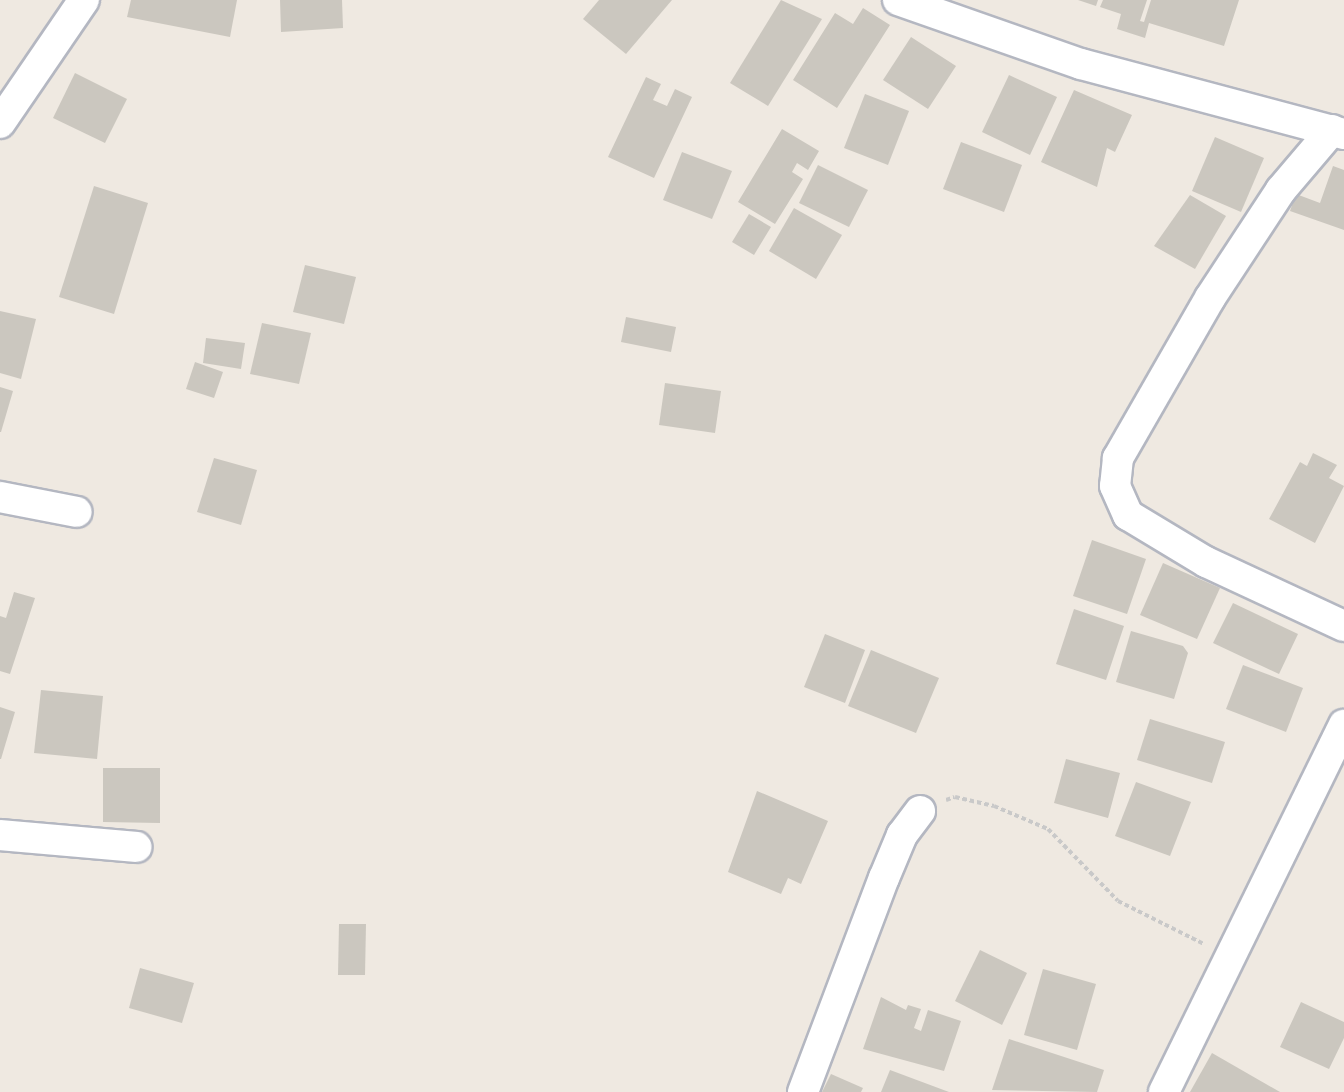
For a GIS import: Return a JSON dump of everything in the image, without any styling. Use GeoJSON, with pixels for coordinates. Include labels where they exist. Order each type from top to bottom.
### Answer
{"type":"FeatureCollection","features":[{"type":"Feature","properties":{"kind":"street"},"geometry":{"type":"LineString","coordinates":[[0,123],[84,0]]}},
{"type":"Feature","properties":{"kind":"street"},"geometry":{"type":"LineString","coordinates":[[898,0],[1081,64],[1338,132],[1281,190],[1210,298],[1118,458],[1115,486],[1128,515],[1206,562],[1344,626]]}},
{"type":"Feature","properties":{"kind":"street"},"geometry":{"type":"LineString","coordinates":[[0,496],[78,512]]}},
{"type":"Feature","properties":{"kind":"street"},"geometry":{"type":"LineString","coordinates":[[1164,1092],[1235,957],[1344,725]]}},
{"type":"Feature","properties":{"kind":"street"},"geometry":{"type":"LineString","coordinates":[[803,1092],[884,878],[902,835],[920,811]]}},
{"type":"Feature","properties":{"kind":"street"},"geometry":{"type":"LineString","coordinates":[[0,835],[136,847]]}},
{"type":"Feature","properties":{"kind":"path"},"geometry":{"type":"LineString","coordinates":[[920,811],[955,797],[1048,829],[1119,901],[1235,957]]}},
{"type":"Feature","properties":{"kind":"building"},"geometry":{"type":"Polygon","coordinates":[[[131,0],[237,0],[230,37],[127,17],[131,0]]]}},
{"type":"Feature","properties":{"kind":"building"},"geometry":{"type":"Polygon","coordinates":[[[280,0],[342,0],[343,28],[281,32],[280,0]]]}},
{"type":"Feature","properties":{"kind":"building"},"geometry":{"type":"Polygon","coordinates":[[[599,0],[672,0],[626,54],[583,19],[599,0]]]}},
{"type":"Feature","properties":{"kind":"building"},"geometry":{"type":"Polygon","coordinates":[[[781,0],[822,19],[768,106],[730,83],[781,0]]]}},
{"type":"Feature","properties":{"kind":"building"},"geometry":{"type":"Polygon","coordinates":[[[1078,0],[1098,0],[1096,6],[1078,0]]]}},
{"type":"Feature","properties":{"kind":"building"},"geometry":{"type":"Polygon","coordinates":[[[1103,0],[1147,0],[1140,21],[1144,22],[1151,0],[1239,0],[1224,46],[1149,23],[1145,38],[1117,29],[1121,14],[1100,7],[1103,0]]]}},
{"type":"Feature","properties":{"kind":"building"},"geometry":{"type":"Polygon","coordinates":[[[863,8],[890,25],[837,108],[793,80],[835,13],[853,24],[863,8]]]}},
{"type":"Feature","properties":{"kind":"building"},"geometry":{"type":"Polygon","coordinates":[[[911,37],[956,66],[928,109],[883,80],[911,37]]]}},
{"type":"Feature","properties":{"kind":"building"},"geometry":{"type":"Polygon","coordinates":[[[75,73],[127,99],[105,143],[53,118],[75,73]]]}},
{"type":"Feature","properties":{"kind":"building"},"geometry":{"type":"Polygon","coordinates":[[[1009,75],[1057,97],[1030,155],[982,132],[1009,75]]]}},
{"type":"Feature","properties":{"kind":"building"},"geometry":{"type":"Polygon","coordinates":[[[646,77],[661,84],[653,100],[667,106],[675,89],[692,97],[654,178],[608,157],[646,77]]]}},
{"type":"Feature","properties":{"kind":"building"},"geometry":{"type":"Polygon","coordinates":[[[1074,90],[1132,115],[1115,152],[1107,148],[1097,187],[1041,162],[1074,90]]]}},
{"type":"Feature","properties":{"kind":"building"},"geometry":{"type":"Polygon","coordinates":[[[865,94],[909,111],[888,165],[844,148],[865,94]]]}},
{"type":"Feature","properties":{"kind":"building"},"geometry":{"type":"Polygon","coordinates":[[[782,129],[819,151],[808,170],[797,163],[792,172],[803,179],[775,224],[738,202],[782,129]]]}},
{"type":"Feature","properties":{"kind":"building"},"geometry":{"type":"Polygon","coordinates":[[[1215,137],[1264,158],[1241,212],[1192,191],[1215,137]]]}},
{"type":"Feature","properties":{"kind":"building"},"geometry":{"type":"Polygon","coordinates":[[[961,142],[1022,165],[1004,212],[943,189],[961,142]]]}},
{"type":"Feature","properties":{"kind":"building"},"geometry":{"type":"Polygon","coordinates":[[[682,152],[732,171],[712,219],[663,200],[682,152]]]}},
{"type":"Feature","properties":{"kind":"building"},"geometry":{"type":"Polygon","coordinates":[[[818,165],[868,190],[849,227],[799,203],[818,165]]]}},
{"type":"Feature","properties":{"kind":"building"},"geometry":{"type":"Polygon","coordinates":[[[1333,166],[1344,170],[1344,230],[1290,211],[1296,194],[1320,203],[1333,166]]]}},
{"type":"Feature","properties":{"kind":"building"},"geometry":{"type":"Polygon","coordinates":[[[94,186],[148,203],[114,314],[59,297],[94,186]]]}},
{"type":"Feature","properties":{"kind":"building"},"geometry":{"type":"Polygon","coordinates":[[[1190,195],[1226,216],[1195,269],[1154,246],[1190,195]]]}},
{"type":"Feature","properties":{"kind":"building"},"geometry":{"type":"Polygon","coordinates":[[[794,208],[842,235],[816,279],[769,251],[794,208]]]}},
{"type":"Feature","properties":{"kind":"building"},"geometry":{"type":"Polygon","coordinates":[[[749,214],[771,227],[754,255],[732,242],[749,214]]]}},
{"type":"Feature","properties":{"kind":"building"},"geometry":{"type":"Polygon","coordinates":[[[305,265],[356,277],[344,324],[293,312],[305,265]]]}},
{"type":"Feature","properties":{"kind":"building"},"geometry":{"type":"Polygon","coordinates":[[[0,311],[36,319],[21,379],[0,373],[0,311]]]}},
{"type":"Feature","properties":{"kind":"building"},"geometry":{"type":"Polygon","coordinates":[[[626,317],[676,327],[671,352],[621,342],[626,317]]]}},
{"type":"Feature","properties":{"kind":"building"},"geometry":{"type":"Polygon","coordinates":[[[262,323],[311,333],[299,384],[250,374],[262,323]]]}},
{"type":"Feature","properties":{"kind":"building"},"geometry":{"type":"Polygon","coordinates":[[[206,338],[245,343],[241,369],[203,363],[206,338]]]}},
{"type":"Feature","properties":{"kind":"building"},"geometry":{"type":"Polygon","coordinates":[[[195,362],[223,372],[214,398],[186,389],[195,362]]]}},
{"type":"Feature","properties":{"kind":"building"},"geometry":{"type":"Polygon","coordinates":[[[665,383],[721,391],[715,433],[659,425],[665,383]]]}},
{"type":"Feature","properties":{"kind":"building"},"geometry":{"type":"Polygon","coordinates":[[[0,387],[13,391],[1,432],[0,432],[0,387]]]}},
{"type":"Feature","properties":{"kind":"building"},"geometry":{"type":"Polygon","coordinates":[[[1313,453],[1337,465],[1329,478],[1344,486],[1315,543],[1269,519],[1300,462],[1307,466],[1313,453]]]}},
{"type":"Feature","properties":{"kind":"building"},"geometry":{"type":"Polygon","coordinates":[[[214,458],[257,470],[241,525],[197,512],[214,458]]]}},
{"type":"Feature","properties":{"kind":"building"},"geometry":{"type":"Polygon","coordinates":[[[1092,540],[1146,559],[1127,614],[1073,596],[1092,540]]]}},
{"type":"Feature","properties":{"kind":"building"},"geometry":{"type":"Polygon","coordinates":[[[1163,563],[1220,588],[1197,639],[1140,615],[1163,563]]]}},
{"type":"Feature","properties":{"kind":"building"},"geometry":{"type":"Polygon","coordinates":[[[14,592],[35,598],[10,674],[0,671],[0,616],[6,618],[14,592]]]}},
{"type":"Feature","properties":{"kind":"building"},"geometry":{"type":"Polygon","coordinates":[[[1233,603],[1298,634],[1279,674],[1213,643],[1233,603]]]}},
{"type":"Feature","properties":{"kind":"building"},"geometry":{"type":"Polygon","coordinates":[[[1074,609],[1124,626],[1106,680],[1056,664],[1074,609]]]}},
{"type":"Feature","properties":{"kind":"building"},"geometry":{"type":"Polygon","coordinates":[[[1131,631],[1183,646],[1188,653],[1174,699],[1116,682],[1131,631]]]}},
{"type":"Feature","properties":{"kind":"building"},"geometry":{"type":"Polygon","coordinates":[[[825,634],[865,650],[845,703],[804,687],[825,634]]]}},
{"type":"Feature","properties":{"kind":"building"},"geometry":{"type":"Polygon","coordinates":[[[871,650],[939,678],[916,733],[848,706],[871,650]]]}},
{"type":"Feature","properties":{"kind":"building"},"geometry":{"type":"Polygon","coordinates":[[[1243,665],[1303,688],[1286,732],[1226,709],[1243,665]]]}},
{"type":"Feature","properties":{"kind":"building"},"geometry":{"type":"Polygon","coordinates":[[[41,690],[103,696],[97,759],[34,753],[41,690]]]}},
{"type":"Feature","properties":{"kind":"building"},"geometry":{"type":"Polygon","coordinates":[[[0,707],[15,712],[1,759],[0,759],[0,707]]]}},
{"type":"Feature","properties":{"kind":"building"},"geometry":{"type":"Polygon","coordinates":[[[1150,719],[1225,742],[1212,783],[1137,760],[1150,719]]]}},
{"type":"Feature","properties":{"kind":"building"},"geometry":{"type":"Polygon","coordinates":[[[1066,759],[1120,773],[1108,818],[1054,803],[1066,759]]]}},
{"type":"Feature","properties":{"kind":"building"},"geometry":{"type":"Polygon","coordinates":[[[103,768],[160,768],[160,823],[103,822],[103,768]]]}},
{"type":"Feature","properties":{"kind":"building"},"geometry":{"type":"Polygon","coordinates":[[[1136,782],[1191,802],[1170,856],[1115,836],[1136,782]]]}},
{"type":"Feature","properties":{"kind":"building"},"geometry":{"type":"Polygon","coordinates":[[[757,791],[828,821],[801,884],[788,878],[781,894],[728,872],[757,791]]]}},
{"type":"Feature","properties":{"kind":"building"},"geometry":{"type":"Polygon","coordinates":[[[339,924],[366,924],[365,975],[338,975],[339,924]]]}},
{"type":"Feature","properties":{"kind":"building"},"geometry":{"type":"Polygon","coordinates":[[[980,950],[1027,973],[1002,1025],[955,1001],[980,950]]]}},
{"type":"Feature","properties":{"kind":"building"},"geometry":{"type":"Polygon","coordinates":[[[140,968],[194,983],[182,1023],[129,1008],[140,968]]]}},
{"type":"Feature","properties":{"kind":"building"},"geometry":{"type":"Polygon","coordinates":[[[1043,969],[1096,984],[1077,1050],[1024,1035],[1043,969]]]}},
{"type":"Feature","properties":{"kind":"building"},"geometry":{"type":"Polygon","coordinates":[[[881,997],[906,1010],[908,1005],[921,1009],[914,1028],[921,1031],[928,1010],[961,1021],[944,1071],[863,1049],[881,997]]]}},
{"type":"Feature","properties":{"kind":"building"},"geometry":{"type":"Polygon","coordinates":[[[1301,1002],[1344,1022],[1344,1038],[1329,1069],[1280,1047],[1301,1002]]]}},
{"type":"Feature","properties":{"kind":"building"},"geometry":{"type":"Polygon","coordinates":[[[1009,1039],[1104,1070],[1097,1092],[992,1090],[1009,1039]]]}},
{"type":"Feature","properties":{"kind":"building"},"geometry":{"type":"Polygon","coordinates":[[[1212,1053],[1280,1092],[1190,1092],[1212,1053]]]}},
{"type":"Feature","properties":{"kind":"building"},"geometry":{"type":"Polygon","coordinates":[[[890,1070],[949,1092],[881,1092],[890,1070]]]}},
{"type":"Feature","properties":{"kind":"building"},"geometry":{"type":"Polygon","coordinates":[[[831,1074],[863,1088],[861,1092],[822,1092],[831,1074]]]}}]}
